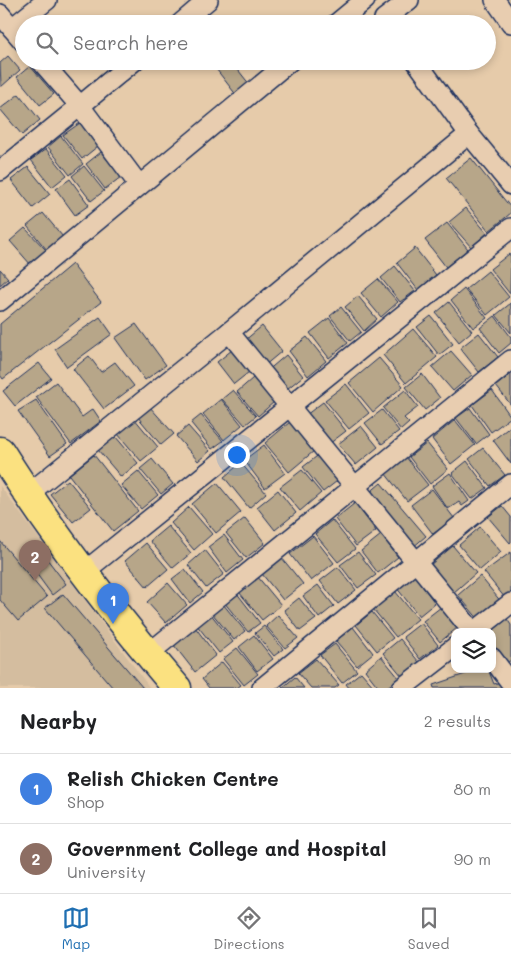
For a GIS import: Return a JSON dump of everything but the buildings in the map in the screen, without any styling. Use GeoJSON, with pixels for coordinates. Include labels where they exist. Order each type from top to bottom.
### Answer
{"type":"FeatureCollection","features":[{"type":"Feature","properties":{"kind":"main road"},"geometry":{"type":"LineString","coordinates":[[0,451],[27,495],[84,572],[177,688]]}},
{"type":"Feature","properties":{"kind":"street"},"geometry":{"type":"LineString","coordinates":[[28,15],[47,0]]}},
{"type":"Feature","properties":{"kind":"street"},"geometry":{"type":"LineString","coordinates":[[190,15],[208,0]]}},
{"type":"Feature","properties":{"kind":"street"},"geometry":{"type":"LineString","coordinates":[[347,15],[366,0]]}},
{"type":"Feature","properties":{"kind":"street"},"geometry":{"type":"LineString","coordinates":[[370,0],[381,15]]}},
{"type":"Feature","properties":{"kind":"street"},"geometry":{"type":"LineString","coordinates":[[393,15],[409,0]]}},
{"type":"Feature","properties":{"kind":"street"},"geometry":{"type":"LineString","coordinates":[[495,0],[511,23]]}},
{"type":"Feature","properties":{"kind":"street"},"geometry":{"type":"LineString","coordinates":[[49,70],[80,106],[139,185]]}},
{"type":"Feature","properties":{"kind":"street"},"geometry":{"type":"LineString","coordinates":[[0,171],[123,70]]}},
{"type":"Feature","properties":{"kind":"street"},"geometry":{"type":"LineString","coordinates":[[0,301],[279,70]]}},
{"type":"Feature","properties":{"kind":"street"},"geometry":{"type":"LineString","coordinates":[[423,70],[469,134],[511,185]]}},
{"type":"Feature","properties":{"kind":"street"},"geometry":{"type":"LineString","coordinates":[[27,495],[229,332],[469,134]]}},
{"type":"Feature","properties":{"kind":"street"},"geometry":{"type":"LineString","coordinates":[[84,572],[511,228]]}},
{"type":"Feature","properties":{"kind":"street"},"geometry":{"type":"LineString","coordinates":[[229,332],[470,628]]}},
{"type":"Feature","properties":{"kind":"street"},"geometry":{"type":"LineString","coordinates":[[148,654],[511,360]]}},
{"type":"Feature","properties":{"kind":"street"},"geometry":{"type":"LineString","coordinates":[[262,688],[511,484]]}},
{"type":"Feature","properties":{"kind":"street"},"geometry":{"type":"LineString","coordinates":[[478,628],[511,603]]}},
{"type":"Feature","properties":{"kind":"street"},"geometry":{"type":"LineString","coordinates":[[402,688],[451,650]]}},
{"type":"Feature","properties":{"kind":"street"},"geometry":{"type":"LineString","coordinates":[[496,663],[511,683]]}},
{"type":"Feature","properties":{"kind":"shaded area"},"geometry":{"type":"Polygon","coordinates":[[[0,486],[141,676],[150,688],[0,688],[0,486]]]}},
{"type":"Feature","properties":{"kind":"place","name":"Government College and Hospital"},"geometry":{"type":"Point","coordinates":[35,581]}},
{"type":"Feature","properties":{"kind":"place","name":"Relish Chicken Centre"},"geometry":{"type":"Point","coordinates":[113,624]}}]}
